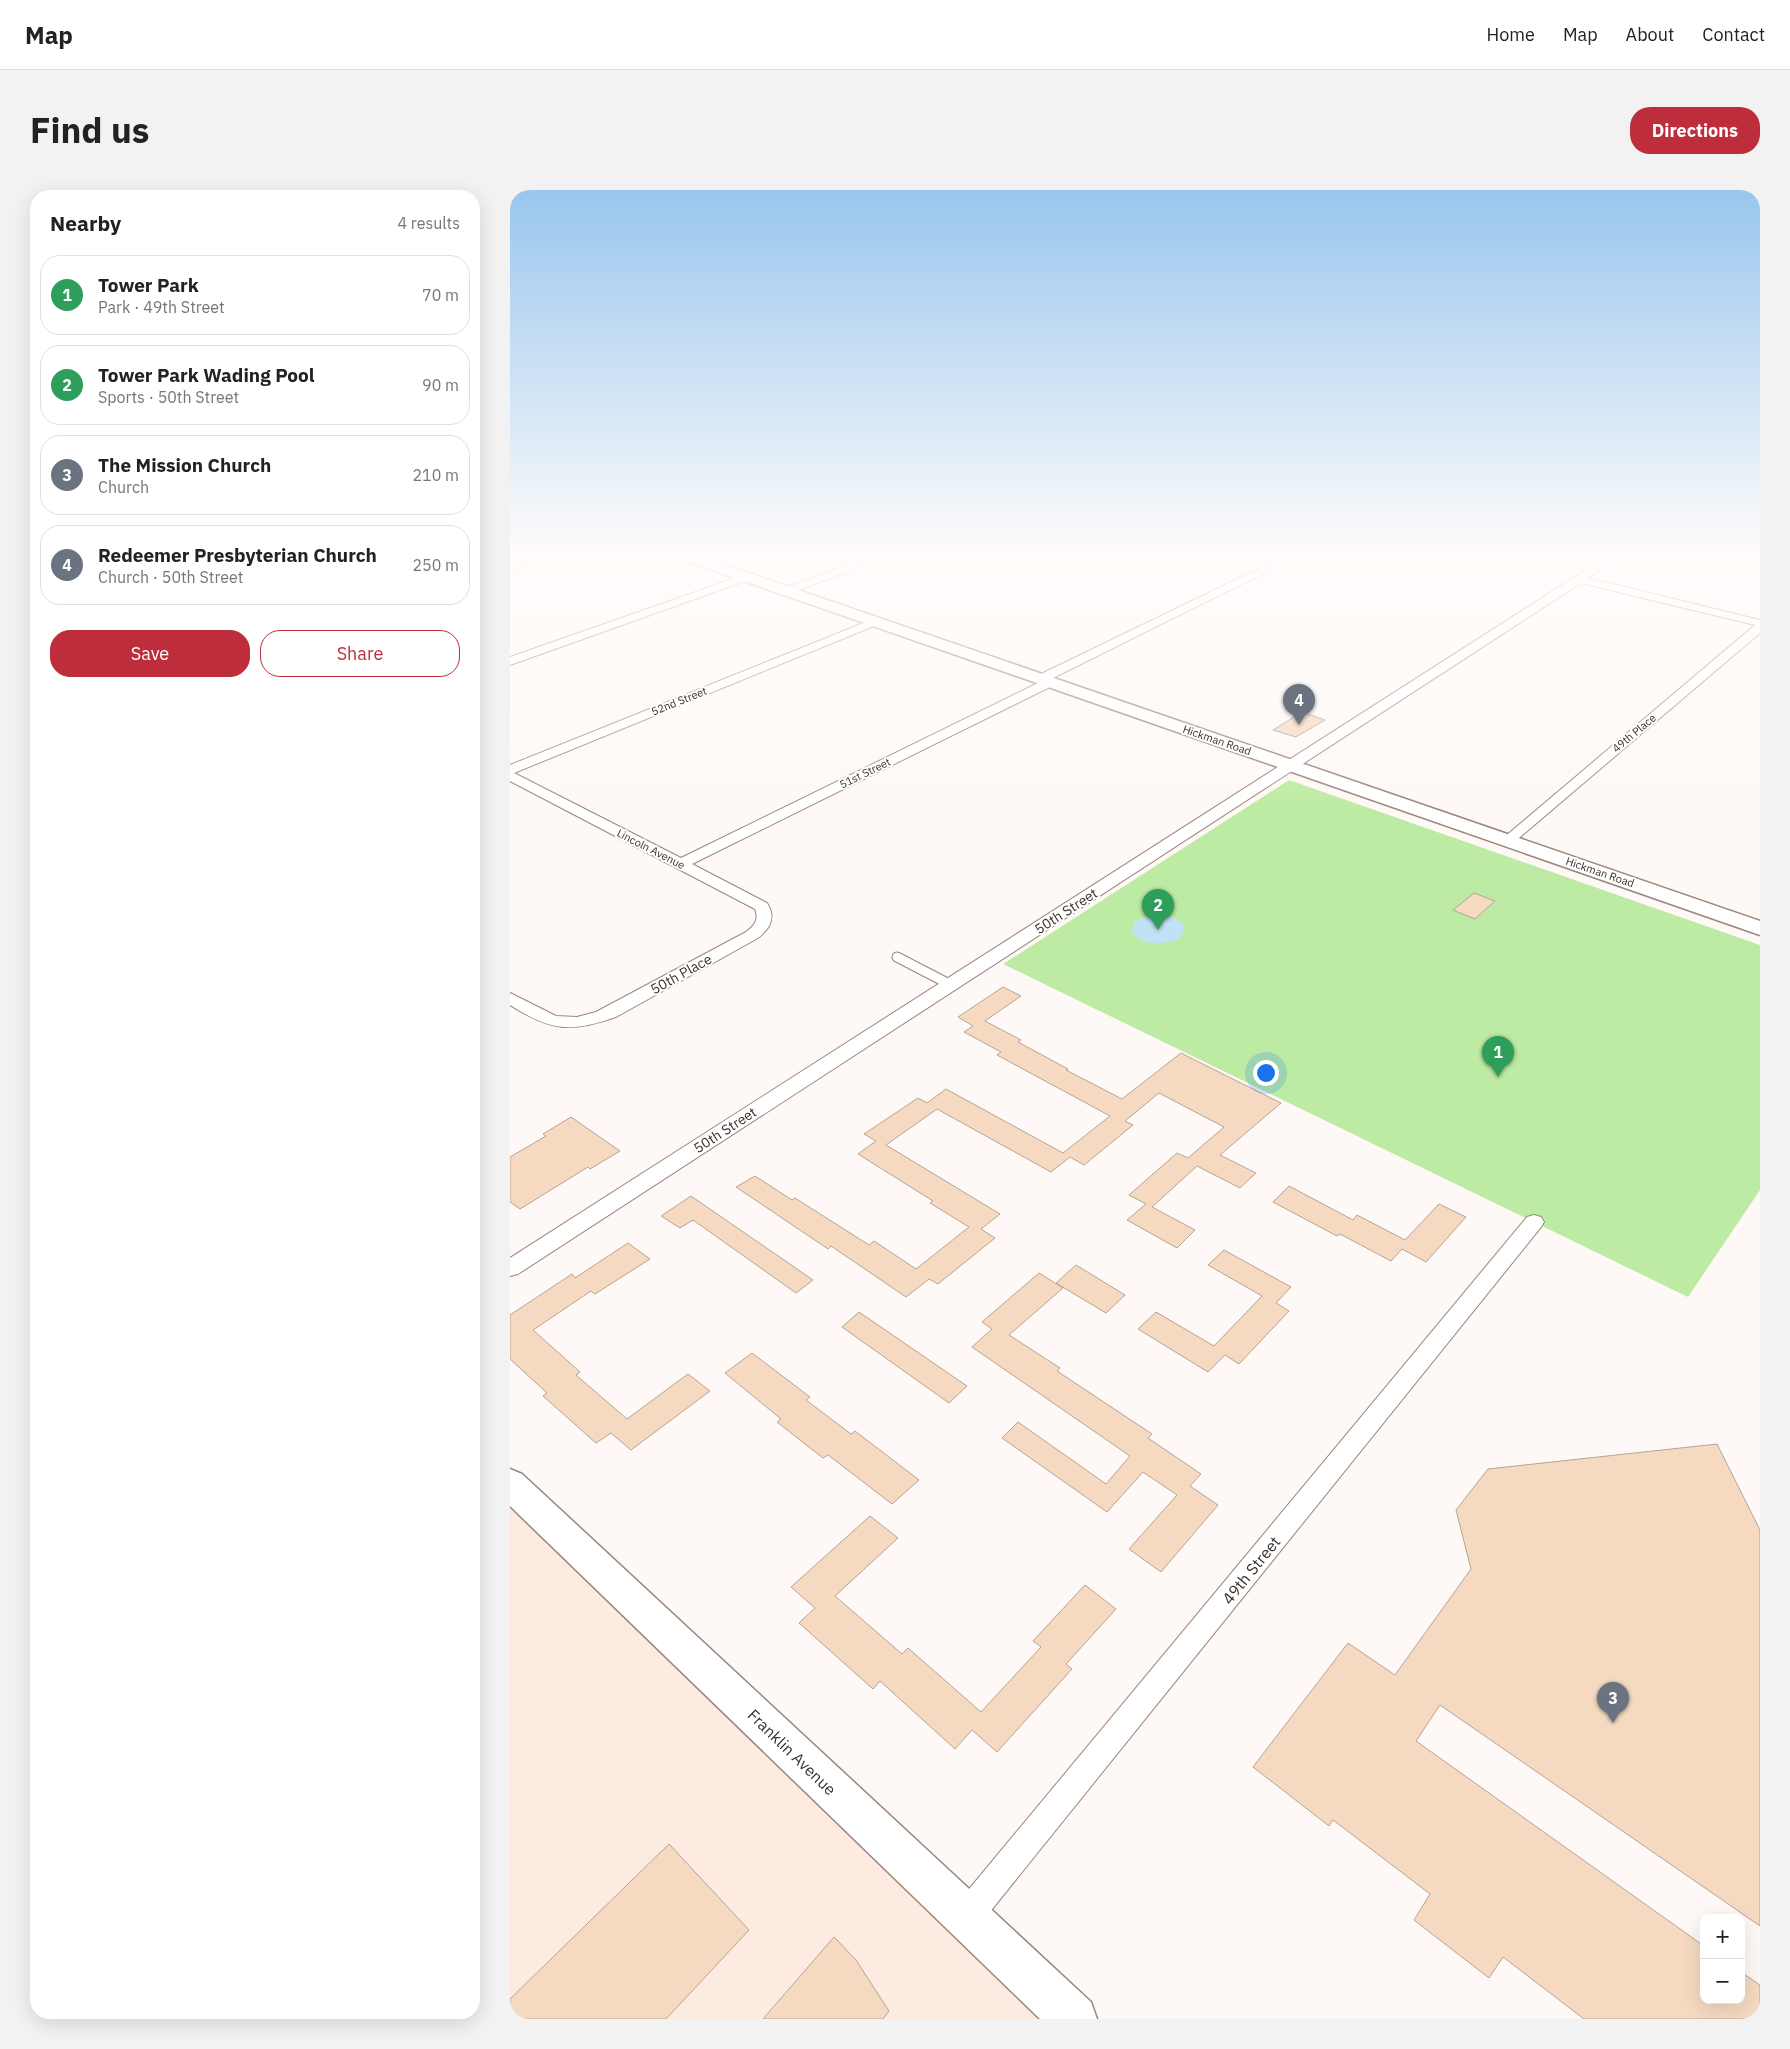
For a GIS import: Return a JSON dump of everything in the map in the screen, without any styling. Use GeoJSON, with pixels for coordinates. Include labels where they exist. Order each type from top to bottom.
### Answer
{"type":"FeatureCollection","features":[{"type":"Feature","properties":{"kind":"main road","name":"Hickman Road"},"geometry":{"type":"LineString","coordinates":[[920,637],[1760,928]]}},
{"type":"Feature","properties":{"kind":"main road","name":"Franklin Avenue"},"geometry":{"type":"LineString","coordinates":[[510,1484],[1074,2019]]}},
{"type":"Feature","properties":{"kind":"street"},"geometry":{"type":"LineString","coordinates":[[510,660],[575,637]]}},
{"type":"Feature","properties":{"kind":"street","name":"52nd Street"},"geometry":{"type":"LineString","coordinates":[[510,770],[837,637]]}},
{"type":"Feature","properties":{"kind":"street","name":"51st Street"},"geometry":{"type":"LineString","coordinates":[[681,864],[1130,637]]}},
{"type":"Feature","properties":{"kind":"street","name":"50th Street"},"geometry":{"type":"LineString","coordinates":[[510,1268],[1489,637]]}},
{"type":"Feature","properties":{"kind":"street","name":"49th Place"},"geometry":{"type":"LineString","coordinates":[[1508,840],[1748,637]]}},
{"type":"Feature","properties":{"kind":"street","name":"Lincoln Avenue"},"geometry":{"type":"LineString","coordinates":[[510,776],[761,906],[765,913],[765,921],[752,935]]}},
{"type":"Feature","properties":{"kind":"street","name":"50th Place"},"geometry":{"type":"LineString","coordinates":[[510,998],[545,1019],[561,1022],[579,1021],[610,1013],[752,935]]}},
{"type":"Feature","properties":{"kind":"street","name":"49th Street"},"geometry":{"type":"LineString","coordinates":[[966,1917],[1534,1222]]}},
{"type":"Feature","properties":{"kind":"lane"},"geometry":{"type":"LineString","coordinates":[[897,957],[951,984]]}},
{"type":"Feature","properties":{"kind":"shaded area"},"geometry":{"type":"Polygon","coordinates":[[[510,1484],[1074,2019],[510,2019],[510,1484]]]}},
{"type":"Feature","properties":{"kind":"green space"},"geometry":{"type":"Polygon","coordinates":[[[1289,780],[1760,945],[1760,1190],[1688,1297],[1003,964],[1289,780]]]}},
{"type":"Feature","properties":{"kind":"water"},"geometry":{"type":"Polygon","coordinates":[[[1163,915],[1176,919],[1181,923],[1185,929],[1180,938],[1161,943],[1147,942],[1141,940],[1132,931],[1134,922],[1147,916],[1163,915]]]}},
{"type":"Feature","properties":{"kind":"building"},"geometry":{"type":"Polygon","coordinates":[[[1302,712],[1325,720],[1296,737],[1273,730],[1302,712]]]}},
{"type":"Feature","properties":{"kind":"building"},"geometry":{"type":"Polygon","coordinates":[[[1474,893],[1495,901],[1475,919],[1453,910],[1474,893]]]}},
{"type":"Feature","properties":{"kind":"building"},"geometry":{"type":"Polygon","coordinates":[[[1003,987],[1021,996],[985,1021],[1021,1040],[1018,1042],[1068,1069],[1066,1070],[1122,1099],[1181,1053],[1281,1103],[1220,1155],[1256,1173],[1240,1188],[1197,1166],[1152,1207],[1195,1230],[1177,1248],[1127,1220],[1146,1204],[1129,1195],[1177,1153],[1188,1158],[1224,1127],[1159,1093],[1125,1121],[1133,1125],[1084,1165],[1070,1157],[1051,1172],[937,1109],[886,1145],[1000,1214],[981,1229],[995,1238],[938,1284],[929,1279],[906,1297],[831,1246],[828,1249],[736,1187],[755,1176],[792,1200],[795,1198],[869,1245],[874,1241],[916,1269],[969,1227],[930,1203],[933,1201],[858,1154],[876,1141],[864,1134],[918,1098],[927,1103],[946,1089],[1063,1153],[1110,1116],[997,1055],[1001,1052],[964,1032],[973,1026],[958,1017],[1003,987]]]}},
{"type":"Feature","properties":{"kind":"building"},"geometry":{"type":"Polygon","coordinates":[[[571,1117],[620,1151],[590,1169],[588,1167],[520,1209],[510,1202],[510,1157],[546,1136],[543,1134],[571,1117]]]}},
{"type":"Feature","properties":{"kind":"building"},"geometry":{"type":"Polygon","coordinates":[[[1289,1186],[1353,1220],[1357,1215],[1405,1240],[1439,1204],[1466,1217],[1426,1262],[1402,1249],[1391,1261],[1340,1234],[1337,1236],[1273,1202],[1289,1186]]]}},
{"type":"Feature","properties":{"kind":"building"},"geometry":{"type":"Polygon","coordinates":[[[691,1196],[813,1280],[796,1293],[693,1220],[680,1228],[661,1216],[691,1196]]]}},
{"type":"Feature","properties":{"kind":"building"},"geometry":{"type":"Polygon","coordinates":[[[628,1243],[650,1259],[595,1294],[591,1291],[533,1330],[580,1372],[576,1375],[627,1419],[688,1374],[710,1391],[631,1450],[611,1433],[596,1443],[543,1396],[547,1393],[510,1359],[510,1315],[572,1274],[575,1278],[628,1243]]]}},
{"type":"Feature","properties":{"kind":"building"},"geometry":{"type":"Polygon","coordinates":[[[1224,1250],[1291,1287],[1276,1303],[1289,1311],[1239,1364],[1225,1355],[1208,1372],[1138,1329],[1156,1312],[1214,1346],[1262,1296],[1208,1265],[1224,1250]]]}},
{"type":"Feature","properties":{"kind":"building"},"geometry":{"type":"Polygon","coordinates":[[[1076,1265],[1125,1295],[1106,1313],[1056,1283],[1076,1265]]]}},
{"type":"Feature","properties":{"kind":"building"},"geometry":{"type":"Polygon","coordinates":[[[1039,1273],[1063,1288],[1009,1335],[1060,1368],[1057,1371],[1152,1434],[1148,1438],[1201,1474],[1190,1486],[1218,1505],[1161,1572],[1129,1549],[1177,1495],[1143,1472],[1107,1512],[1002,1438],[1018,1422],[1106,1484],[1130,1456],[972,1347],[992,1329],[982,1322],[1039,1273]]]}},
{"type":"Feature","properties":{"kind":"building"},"geometry":{"type":"Polygon","coordinates":[[[859,1312],[967,1386],[949,1403],[842,1327],[859,1312]]]}},
{"type":"Feature","properties":{"kind":"building"},"geometry":{"type":"Polygon","coordinates":[[[752,1353],[810,1397],[806,1400],[851,1434],[855,1431],[919,1480],[892,1504],[828,1455],[823,1458],[777,1422],[781,1419],[725,1373],[752,1353]]]}},
{"type":"Feature","properties":{"kind":"building"},"geometry":{"type":"Polygon","coordinates":[[[1717,1444],[1760,1530],[1760,1926],[1440,1705],[1416,1741],[1700,1943],[1700,2004],[1745,2004],[1745,1975],[1760,1985],[1760,2019],[1584,2019],[1503,1957],[1489,1978],[1414,1920],[1430,1894],[1333,1820],[1329,1826],[1253,1767],[1348,1643],[1395,1675],[1471,1569],[1456,1510],[1488,1469],[1717,1444]]]}},
{"type":"Feature","properties":{"kind":"building"},"geometry":{"type":"Polygon","coordinates":[[[870,1516],[898,1538],[835,1596],[902,1654],[908,1648],[981,1712],[1041,1647],[1033,1641],[1085,1585],[1116,1609],[1066,1664],[1072,1669],[997,1752],[972,1730],[955,1749],[880,1681],[873,1689],[799,1623],[815,1608],[791,1587],[870,1516]]]}},
{"type":"Feature","properties":{"kind":"building"},"geometry":{"type":"Polygon","coordinates":[[[669,1844],[749,1930],[666,2019],[510,2019],[510,1999],[669,1844]]]}},
{"type":"Feature","properties":{"kind":"building"},"geometry":{"type":"Polygon","coordinates":[[[834,1937],[856,1960],[889,2011],[883,2019],[763,2019],[834,1937]]]}},
{"type":"Feature","properties":{"kind":"place","name":"Redeemer Presbyterian Church"},"geometry":{"type":"Point","coordinates":[1299,725]}},
{"type":"Feature","properties":{"kind":"place","name":"Tower Park Wading Pool"},"geometry":{"type":"Point","coordinates":[1158,930]}},
{"type":"Feature","properties":{"kind":"place","name":"Tower Park"},"geometry":{"type":"Point","coordinates":[1498,1077]}},
{"type":"Feature","properties":{"kind":"place","name":"The Mission Church"},"geometry":{"type":"Point","coordinates":[1613,1723]}}]}
